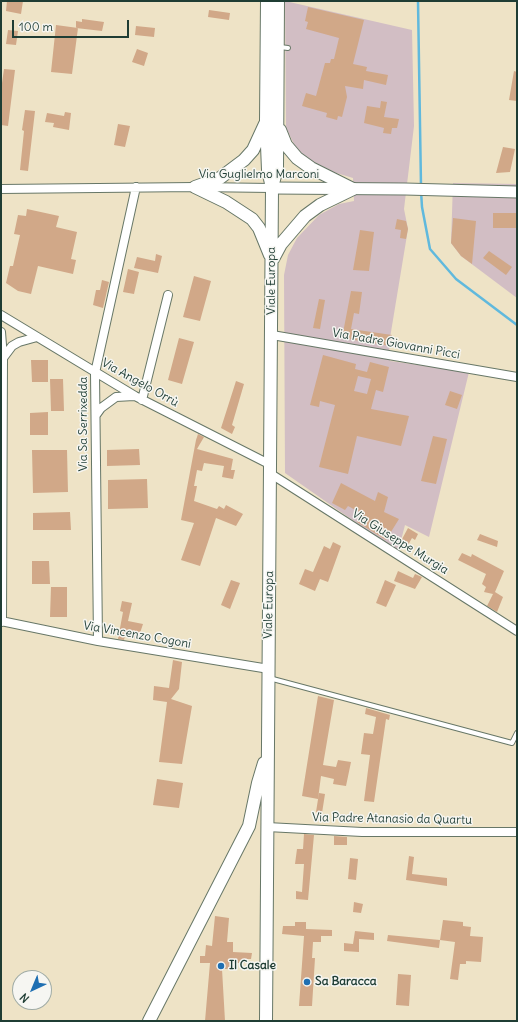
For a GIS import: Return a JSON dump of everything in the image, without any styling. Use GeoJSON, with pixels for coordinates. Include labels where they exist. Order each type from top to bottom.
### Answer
{"type":"FeatureCollection","features":[{"type":"Feature","properties":{"kind":"main road","name":"Viale Europa"},"geometry":{"type":"LineString","coordinates":[[266,1021],[272,188],[277,169],[272,123],[267,1]]}},
{"type":"Feature","properties":{"kind":"main road","name":"Viale Europa"},"geometry":{"type":"LineString","coordinates":[[272,123],[283,47],[278,1]]}},
{"type":"Feature","properties":{"kind":"main road"},"geometry":{"type":"LineString","coordinates":[[195,187],[220,178],[244,160],[272,123],[286,145],[297,158],[311,168],[353,188]]}},
{"type":"Feature","properties":{"kind":"main road"},"geometry":{"type":"LineString","coordinates":[[195,187],[226,202],[252,219],[259,228],[272,260]]}},
{"type":"Feature","properties":{"kind":"main road","name":"Via Guglielmo Marconi"},"geometry":{"type":"LineString","coordinates":[[272,188],[405,188],[517,192]]}},
{"type":"Feature","properties":{"kind":"main road"},"geometry":{"type":"LineString","coordinates":[[272,260],[281,244],[306,216],[320,205],[353,188]]}},
{"type":"Feature","properties":{"kind":"main road"},"geometry":{"type":"LineString","coordinates":[[149,1021],[249,826],[258,783],[268,752]]}},
{"type":"Feature","properties":{"kind":"street","name":"Via Guglielmo Marconi"},"geometry":{"type":"LineString","coordinates":[[1,189],[136,187],[272,188]]}},
{"type":"Feature","properties":{"kind":"street","name":"Via Sa Serrixedda"},"geometry":{"type":"LineString","coordinates":[[98,641],[95,373],[136,187]]}},
{"type":"Feature","properties":{"kind":"street"},"geometry":{"type":"LineString","coordinates":[[96,415],[105,404],[116,397],[138,398],[168,295]]}},
{"type":"Feature","properties":{"kind":"street","name":"Via Angelo Orrù"},"geometry":{"type":"LineString","coordinates":[[1,315],[138,398],[271,470]]}},
{"type":"Feature","properties":{"kind":"street"},"geometry":{"type":"LineString","coordinates":[[1,332],[3,358],[2,622]]}},
{"type":"Feature","properties":{"kind":"street","name":"Via Padre Giovanni Picci"},"geometry":{"type":"LineString","coordinates":[[272,335],[517,377]]}},
{"type":"Feature","properties":{"kind":"street"},"geometry":{"type":"LineString","coordinates":[[3,358],[12,346],[19,342],[37,337]]}},
{"type":"Feature","properties":{"kind":"street","name":"Via Giuseppe Murgia"},"geometry":{"type":"LineString","coordinates":[[271,470],[517,631]]}},
{"type":"Feature","properties":{"kind":"street","name":"Via Vincenzo Cogoni"},"geometry":{"type":"LineString","coordinates":[[2,622],[269,674]]}},
{"type":"Feature","properties":{"kind":"street","name":"Via Padre Atanasio da Quartu"},"geometry":{"type":"LineString","coordinates":[[267,827],[362,832],[517,832]]}},
{"type":"Feature","properties":{"kind":"lane"},"geometry":{"type":"LineString","coordinates":[[269,674],[512,743],[517,733]]}},
{"type":"Feature","properties":{"kind":"shaded area"},"geometry":{"type":"Polygon","coordinates":[[[285,1],[412,30],[414,126],[404,209],[408,229],[389,344],[390,361],[469,372],[429,537],[405,525],[398,552],[285,473],[284,275],[288,255],[297,238],[319,215],[339,204],[354,201],[353,178],[323,169],[303,156],[296,148],[286,128],[285,1]]]}},
{"type":"Feature","properties":{"kind":"shaded area"},"geometry":{"type":"Polygon","coordinates":[[[453,183],[517,184],[517,298],[461,256],[451,243],[453,183]]]}},
{"type":"Feature","properties":{"kind":"building"},"geometry":{"type":"Polygon","coordinates":[[[7,1],[23,1],[21,14],[6,11],[7,1]]]}},
{"type":"Feature","properties":{"kind":"building"},"geometry":{"type":"Polygon","coordinates":[[[308,7],[364,20],[353,64],[367,67],[366,71],[388,75],[386,85],[364,80],[363,89],[345,86],[347,97],[342,117],[338,116],[337,120],[326,117],[327,113],[302,106],[306,93],[316,96],[325,63],[330,63],[331,59],[334,59],[339,38],[306,29],[308,22],[305,21],[308,7]]]}},
{"type":"Feature","properties":{"kind":"building"},"geometry":{"type":"Polygon","coordinates":[[[209,10],[230,13],[229,20],[208,17],[209,10]]]}},
{"type":"Feature","properties":{"kind":"building"},"geometry":{"type":"Polygon","coordinates":[[[82,19],[104,22],[102,31],[76,28],[76,21],[82,22],[82,19]]]}},
{"type":"Feature","properties":{"kind":"building"},"geometry":{"type":"Polygon","coordinates":[[[56,25],[78,28],[72,74],[51,72],[56,25]]]}},
{"type":"Feature","properties":{"kind":"building"},"geometry":{"type":"Polygon","coordinates":[[[136,26],[155,28],[154,37],[135,35],[136,26]]]}},
{"type":"Feature","properties":{"kind":"building"},"geometry":{"type":"Polygon","coordinates":[[[8,30],[18,31],[16,45],[6,44],[8,30]]]}},
{"type":"Feature","properties":{"kind":"building"},"geometry":{"type":"Polygon","coordinates":[[[137,49],[148,53],[144,66],[132,62],[137,49]]]}},
{"type":"Feature","properties":{"kind":"building"},"geometry":{"type":"Polygon","coordinates":[[[4,69],[15,70],[8,126],[1,125],[1,90],[4,69]]]}},
{"type":"Feature","properties":{"kind":"building"},"geometry":{"type":"Polygon","coordinates":[[[514,71],[517,72],[517,101],[509,100],[514,71]]]}},
{"type":"Feature","properties":{"kind":"building"},"geometry":{"type":"Polygon","coordinates":[[[381,101],[387,102],[384,117],[399,119],[397,128],[392,128],[391,134],[383,133],[384,128],[364,123],[367,106],[380,108],[381,101]]]}},
{"type":"Feature","properties":{"kind":"building"},"geometry":{"type":"Polygon","coordinates":[[[25,110],[35,111],[28,171],[20,170],[24,131],[22,130],[25,110]]]}},
{"type":"Feature","properties":{"kind":"building"},"geometry":{"type":"Polygon","coordinates":[[[65,112],[71,113],[69,130],[53,127],[54,123],[45,122],[47,113],[64,116],[65,112]]]}},
{"type":"Feature","properties":{"kind":"building"},"geometry":{"type":"Polygon","coordinates":[[[118,124],[130,126],[125,147],[114,145],[118,124]]]}},
{"type":"Feature","properties":{"kind":"building"},"geometry":{"type":"Polygon","coordinates":[[[503,147],[515,149],[510,172],[496,173],[503,147]]]}},
{"type":"Feature","properties":{"kind":"building"},"geometry":{"type":"Polygon","coordinates":[[[27,209],[59,216],[56,227],[77,232],[71,259],[76,260],[73,274],[38,266],[31,294],[18,291],[6,283],[10,266],[13,266],[20,235],[14,234],[18,215],[26,216],[27,209]]]}},
{"type":"Feature","properties":{"kind":"building"},"geometry":{"type":"Polygon","coordinates":[[[493,213],[517,213],[517,228],[493,228],[493,213]]]}},
{"type":"Feature","properties":{"kind":"building"},"geometry":{"type":"Polygon","coordinates":[[[453,218],[476,221],[472,264],[461,256],[451,243],[453,218]]]}},
{"type":"Feature","properties":{"kind":"building"},"geometry":{"type":"Polygon","coordinates":[[[397,219],[406,221],[408,229],[406,239],[400,238],[401,230],[395,229],[397,219]]]}},
{"type":"Feature","properties":{"kind":"building"},"geometry":{"type":"Polygon","coordinates":[[[360,230],[374,232],[369,271],[353,270],[360,230]]]}},
{"type":"Feature","properties":{"kind":"building"},"geometry":{"type":"Polygon","coordinates":[[[489,251],[512,267],[506,275],[483,258],[489,251]]]}},
{"type":"Feature","properties":{"kind":"building"},"geometry":{"type":"Polygon","coordinates":[[[156,254],[162,256],[158,273],[134,268],[137,257],[155,261],[156,254]]]}},
{"type":"Feature","properties":{"kind":"building"},"geometry":{"type":"Polygon","coordinates":[[[128,269],[139,272],[134,294],[123,292],[128,269]]]}},
{"type":"Feature","properties":{"kind":"building"},"geometry":{"type":"Polygon","coordinates":[[[194,276],[211,281],[200,321],[183,317],[194,276]]]}},
{"type":"Feature","properties":{"kind":"building"},"geometry":{"type":"Polygon","coordinates":[[[102,280],[109,282],[103,308],[93,305],[96,290],[100,290],[102,280]]]}},
{"type":"Feature","properties":{"kind":"building"},"geometry":{"type":"Polygon","coordinates":[[[351,291],[362,292],[359,314],[354,313],[351,329],[392,335],[390,346],[342,338],[351,291]]]}},
{"type":"Feature","properties":{"kind":"building"},"geometry":{"type":"Polygon","coordinates":[[[319,299],[325,300],[320,329],[313,328],[319,299]]]}},
{"type":"Feature","properties":{"kind":"building"},"geometry":{"type":"Polygon","coordinates":[[[179,338],[194,342],[182,384],[168,380],[179,338]]]}},
{"type":"Feature","properties":{"kind":"building"},"geometry":{"type":"Polygon","coordinates":[[[323,355],[356,364],[355,369],[367,372],[370,362],[389,367],[383,392],[376,390],[371,409],[409,416],[401,446],[357,436],[348,474],[319,467],[335,405],[320,401],[319,407],[310,405],[323,355]],[[358,376],[354,391],[367,394],[371,379],[358,376]]]}},
{"type":"Feature","properties":{"kind":"building"},"geometry":{"type":"Polygon","coordinates":[[[31,360],[48,360],[48,382],[32,382],[31,360]]]}},
{"type":"Feature","properties":{"kind":"building"},"geometry":{"type":"Polygon","coordinates":[[[50,379],[63,379],[64,411],[51,411],[50,379]]]}},
{"type":"Feature","properties":{"kind":"building"},"geometry":{"type":"Polygon","coordinates":[[[236,381],[244,384],[232,425],[235,427],[232,434],[221,428],[236,381]]]}},
{"type":"Feature","properties":{"kind":"building"},"geometry":{"type":"Polygon","coordinates":[[[450,391],[462,395],[457,409],[445,405],[450,391]]]}},
{"type":"Feature","properties":{"kind":"building"},"geometry":{"type":"Polygon","coordinates":[[[48,412],[48,435],[30,435],[30,413],[48,412]]]}},
{"type":"Feature","properties":{"kind":"building"},"geometry":{"type":"Polygon","coordinates":[[[198,434],[204,437],[197,449],[233,459],[231,470],[235,470],[233,479],[222,477],[224,466],[204,463],[202,471],[197,470],[194,486],[197,486],[194,501],[217,509],[219,506],[224,509],[226,505],[243,514],[236,526],[216,518],[200,566],[181,560],[194,523],[181,520],[198,434]]]}},
{"type":"Feature","properties":{"kind":"building"},"geometry":{"type":"Polygon","coordinates":[[[433,436],[447,439],[436,484],[421,481],[433,436]]]}},
{"type":"Feature","properties":{"kind":"building"},"geometry":{"type":"Polygon","coordinates":[[[139,449],[140,465],[107,466],[107,450],[139,449]]]}},
{"type":"Feature","properties":{"kind":"building"},"geometry":{"type":"Polygon","coordinates":[[[32,450],[67,450],[68,492],[33,493],[32,450]]]}},
{"type":"Feature","properties":{"kind":"building"},"geometry":{"type":"Polygon","coordinates":[[[147,479],[148,508],[108,509],[108,480],[147,479]]]}},
{"type":"Feature","properties":{"kind":"building"},"geometry":{"type":"Polygon","coordinates":[[[341,483],[375,501],[378,492],[388,497],[384,512],[399,519],[386,540],[357,522],[361,513],[348,506],[345,510],[332,503],[341,483]]]}},
{"type":"Feature","properties":{"kind":"building"},"geometry":{"type":"Polygon","coordinates":[[[70,512],[71,530],[33,530],[33,513],[70,512]]]}},
{"type":"Feature","properties":{"kind":"building"},"geometry":{"type":"Polygon","coordinates":[[[408,528],[418,534],[415,540],[412,538],[408,545],[401,541],[408,528]]]}},
{"type":"Feature","properties":{"kind":"building"},"geometry":{"type":"Polygon","coordinates":[[[480,534],[498,541],[497,547],[477,540],[480,534]]]}},
{"type":"Feature","properties":{"kind":"building"},"geometry":{"type":"Polygon","coordinates":[[[333,542],[341,546],[328,582],[320,579],[315,591],[299,584],[305,569],[313,572],[324,546],[330,549],[333,542]]]}},
{"type":"Feature","properties":{"kind":"building"},"geometry":{"type":"Polygon","coordinates":[[[462,553],[471,557],[472,554],[504,571],[495,592],[503,597],[497,612],[487,606],[493,594],[484,592],[486,587],[482,584],[486,574],[458,560],[462,553]]]}},
{"type":"Feature","properties":{"kind":"building"},"geometry":{"type":"Polygon","coordinates":[[[32,561],[49,561],[50,584],[32,584],[32,561]]]}},
{"type":"Feature","properties":{"kind":"building"},"geometry":{"type":"Polygon","coordinates":[[[398,571],[413,578],[415,574],[422,577],[415,589],[394,581],[398,571]]]}},
{"type":"Feature","properties":{"kind":"building"},"geometry":{"type":"Polygon","coordinates":[[[231,580],[240,583],[230,609],[221,605],[231,580]]]}},
{"type":"Feature","properties":{"kind":"building"},"geometry":{"type":"Polygon","coordinates":[[[385,580],[396,585],[386,607],[376,603],[385,580]]]}},
{"type":"Feature","properties":{"kind":"building"},"geometry":{"type":"Polygon","coordinates":[[[51,587],[67,587],[67,617],[50,617],[51,587]]]}},
{"type":"Feature","properties":{"kind":"building"},"geometry":{"type":"Polygon","coordinates":[[[122,601],[132,603],[128,621],[143,624],[138,639],[125,636],[124,640],[118,639],[123,612],[120,611],[122,601]]]}},
{"type":"Feature","properties":{"kind":"building"},"geometry":{"type":"Polygon","coordinates":[[[173,660],[182,662],[179,689],[171,699],[192,706],[182,764],[159,762],[167,702],[153,700],[154,686],[169,688],[173,660]]]}},
{"type":"Feature","properties":{"kind":"building"},"geometry":{"type":"Polygon","coordinates":[[[318,696],[334,700],[323,765],[336,767],[338,760],[351,762],[346,786],[333,784],[334,779],[321,776],[318,799],[302,796],[318,696]]]}},
{"type":"Feature","properties":{"kind":"building"},"geometry":{"type":"Polygon","coordinates":[[[366,708],[390,715],[389,720],[386,719],[374,802],[364,801],[370,755],[361,754],[364,733],[373,734],[376,717],[365,714],[366,708]]]}},
{"type":"Feature","properties":{"kind":"building"},"geometry":{"type":"Polygon","coordinates":[[[157,779],[183,783],[179,808],[153,805],[157,779]]]}},
{"type":"Feature","properties":{"kind":"building"},"geometry":{"type":"Polygon","coordinates":[[[319,793],[325,794],[322,813],[316,812],[319,793]]]}},
{"type":"Feature","properties":{"kind":"building"},"geometry":{"type":"Polygon","coordinates":[[[304,834],[314,835],[308,900],[296,899],[296,891],[302,892],[304,864],[295,864],[297,849],[303,849],[304,834]]]}},
{"type":"Feature","properties":{"kind":"building"},"geometry":{"type":"Polygon","coordinates":[[[334,836],[347,837],[347,845],[334,845],[334,836]]]}},
{"type":"Feature","properties":{"kind":"building"},"geometry":{"type":"Polygon","coordinates":[[[409,856],[414,857],[412,874],[447,878],[447,886],[406,880],[409,856]]]}},
{"type":"Feature","properties":{"kind":"building"},"geometry":{"type":"Polygon","coordinates":[[[350,858],[358,859],[356,880],[348,879],[350,858]]]}},
{"type":"Feature","properties":{"kind":"building"},"geometry":{"type":"Polygon","coordinates":[[[354,902],[363,904],[361,913],[353,912],[354,902]]]}},
{"type":"Feature","properties":{"kind":"building","name":"Il Casale"},"geometry":{"type":"Polygon","coordinates":[[[215,916],[229,918],[227,942],[233,942],[233,952],[252,953],[251,959],[245,959],[245,963],[233,963],[232,969],[222,969],[225,1021],[205,1021],[210,963],[200,963],[200,956],[205,956],[206,945],[212,946],[215,916]]]}},
{"type":"Feature","properties":{"kind":"building"},"geometry":{"type":"Polygon","coordinates":[[[443,920],[463,922],[463,926],[471,927],[470,936],[483,937],[481,962],[466,961],[466,964],[460,964],[458,980],[450,979],[455,942],[440,940],[443,920]]]}},
{"type":"Feature","properties":{"kind":"building"},"geometry":{"type":"Polygon","coordinates":[[[295,922],[306,922],[306,929],[332,930],[332,936],[321,936],[321,942],[313,942],[312,958],[315,958],[312,1006],[299,1006],[304,936],[282,934],[283,926],[295,926],[295,922]]]}},
{"type":"Feature","properties":{"kind":"building"},"geometry":{"type":"Polygon","coordinates":[[[355,931],[374,933],[374,940],[359,939],[359,952],[344,951],[344,943],[353,944],[355,931]]]}},
{"type":"Feature","properties":{"kind":"building"},"geometry":{"type":"Polygon","coordinates":[[[388,935],[440,940],[439,948],[387,941],[388,935]]]}},
{"type":"Feature","properties":{"kind":"building"},"geometry":{"type":"Polygon","coordinates":[[[398,974],[411,975],[409,1006],[396,1005],[398,974]]]}},
{"type":"Feature","properties":{"kind":"waterway"},"geometry":{"type":"LineString","coordinates":[[418,1],[421,186]]}},
{"type":"Feature","properties":{"kind":"waterway"},"geometry":{"type":"LineString","coordinates":[[421,191],[422,207],[430,249],[456,279],[517,325]]}},
{"type":"Feature","properties":{"kind":"place","name":"Il Casale"},"geometry":{"type":"Point","coordinates":[221,966]}},
{"type":"Feature","properties":{"kind":"place","name":"Sa Baracca"},"geometry":{"type":"Point","coordinates":[307,982]}}]}
